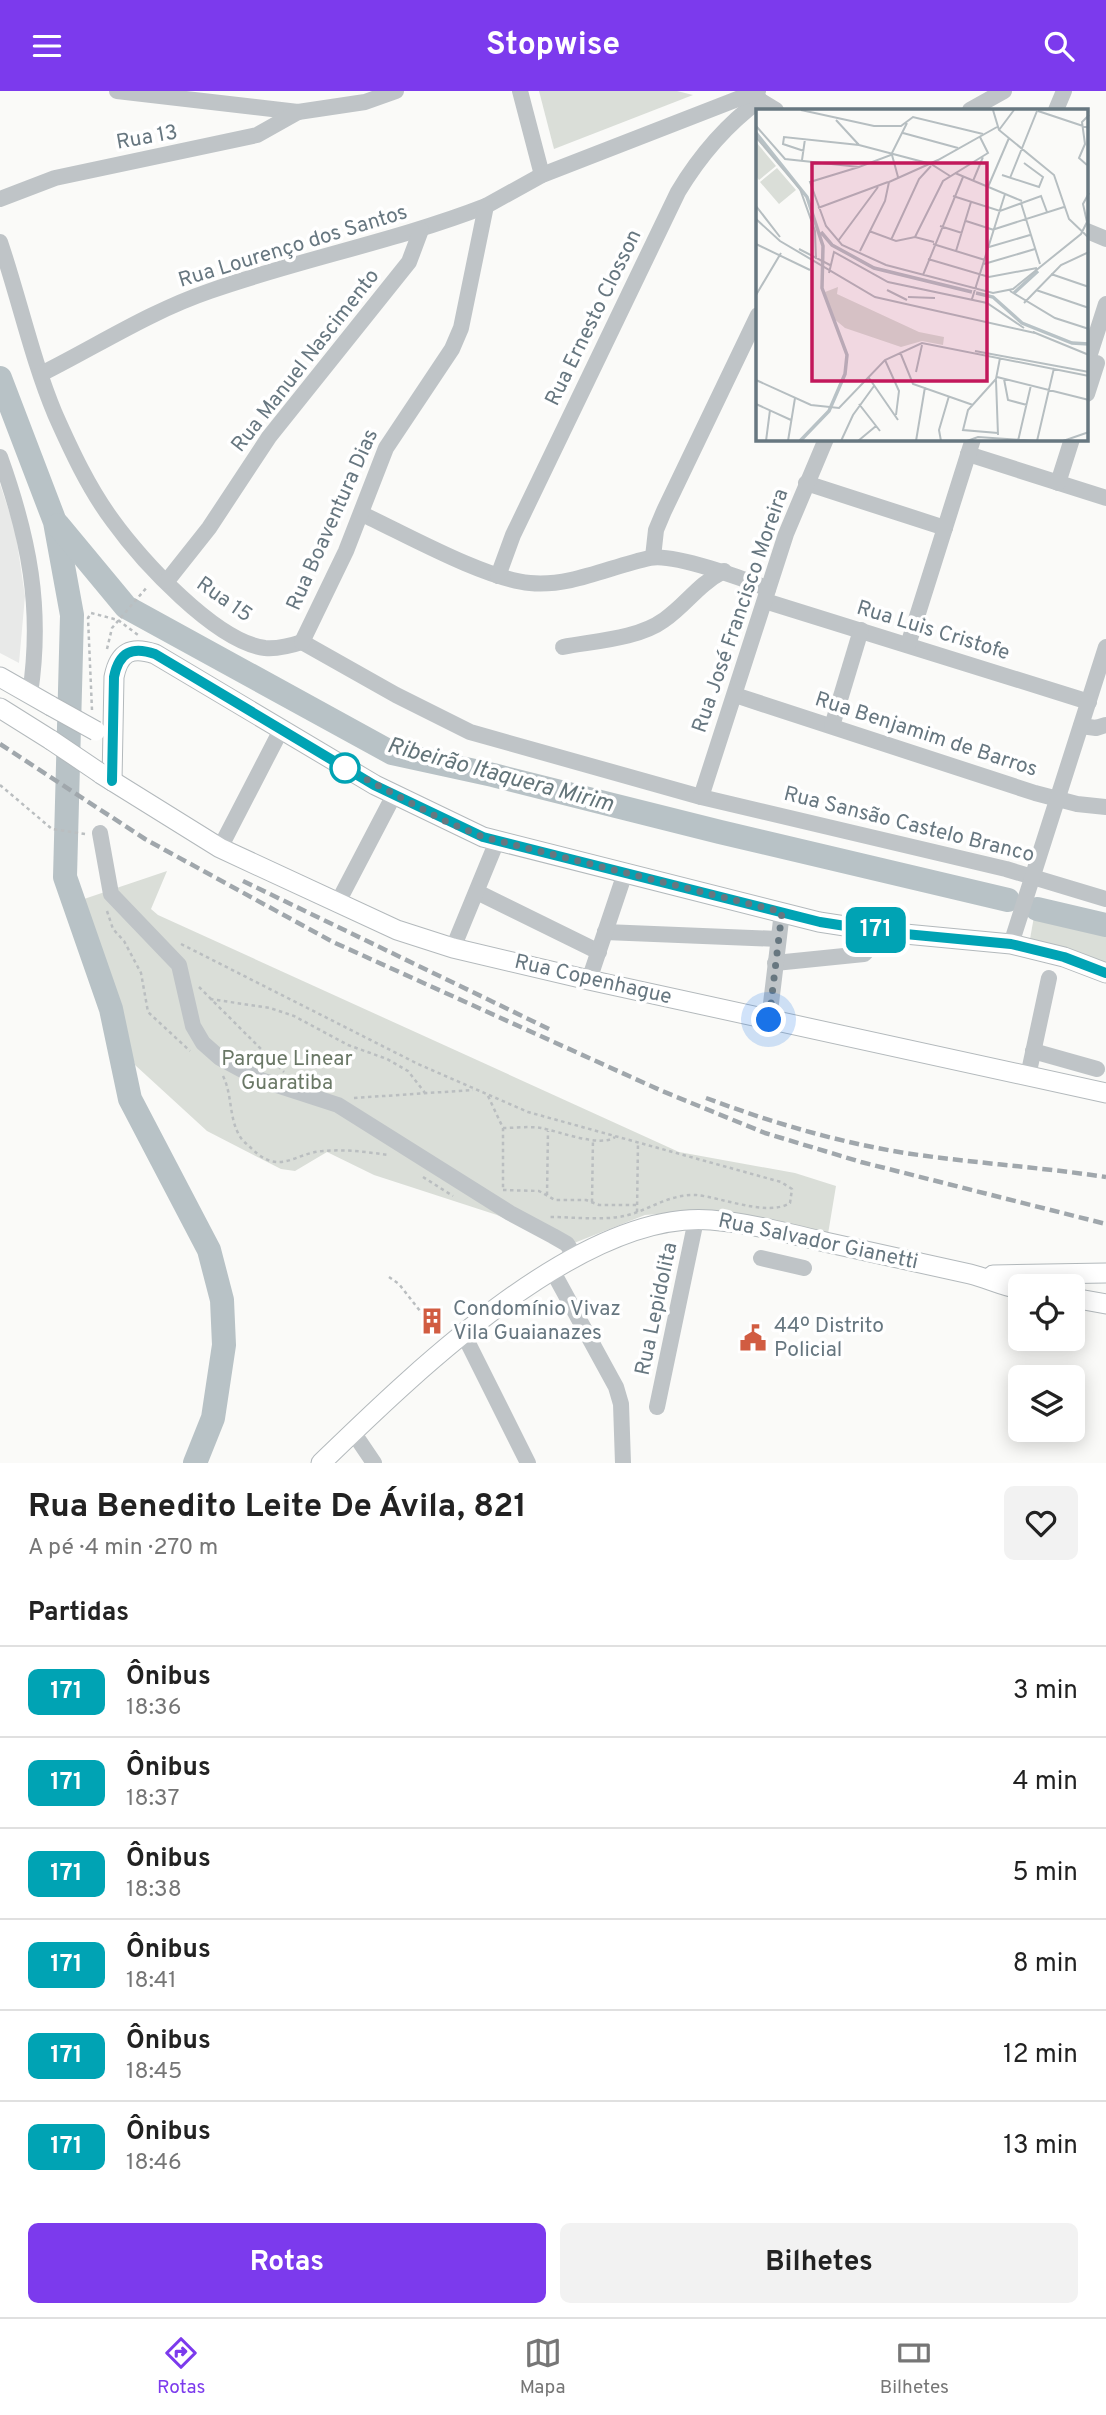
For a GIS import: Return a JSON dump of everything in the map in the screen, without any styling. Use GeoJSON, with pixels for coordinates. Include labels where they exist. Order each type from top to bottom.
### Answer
{"type":"FeatureCollection","features":[{"type":"Feature","properties":{"kind":"main road"},"geometry":{"type":"LineString","coordinates":[[106,777],[104,730],[117,662],[132,650],[142,650],[155,654],[394,795],[443,820],[497,841],[782,912],[884,932],[1011,944],[1064,957],[1106,973]]}},
{"type":"Feature","properties":{"kind":"main road"},"geometry":{"type":"LineString","coordinates":[[0,677],[51,706],[104,730]]}},
{"type":"Feature","properties":{"kind":"main road","name":"Rua Copenhague"},"geometry":{"type":"LineString","coordinates":[[0,708],[220,848],[397,930],[453,948],[589,980],[1106,1093]]}},
{"type":"Feature","properties":{"kind":"main road","name":"Rua Salvador Gianetti"},"geometry":{"type":"LineString","coordinates":[[321,1463],[463,1333],[552,1270],[575,1257],[642,1230],[696,1220],[790,1234],[1008,1286]]}},
{"type":"Feature","properties":{"kind":"main road","name":"Rua Salvador Gianetti"},"geometry":{"type":"LineString","coordinates":[[974,1276],[1106,1273]]}},
{"type":"Feature","properties":{"kind":"main road"},"geometry":{"type":"LineString","coordinates":[[1085,1300],[1106,1304]]}},
{"type":"Feature","properties":{"kind":"street"},"geometry":{"type":"LineString","coordinates":[[117,91],[298,111],[365,101],[396,91]]}},
{"type":"Feature","properties":{"kind":"street"},"geometry":{"type":"LineString","coordinates":[[520,91],[542,175]]}},
{"type":"Feature","properties":{"kind":"street"},"geometry":{"type":"LineString","coordinates":[[972,109],[1004,91]]}},
{"type":"Feature","properties":{"kind":"street"},"geometry":{"type":"LineString","coordinates":[[1056,109],[1064,91]]}},
{"type":"Feature","properties":{"kind":"street"},"geometry":{"type":"LineString","coordinates":[[486,206],[542,175],[751,94],[774,109]]}},
{"type":"Feature","properties":{"kind":"street","name":"Rua Ernesto Closson"},"geometry":{"type":"LineString","coordinates":[[498,576],[513,535],[678,191],[702,157],[743,113],[751,94]]}},
{"type":"Feature","properties":{"kind":"street","name":"Rua 13"},"geometry":{"type":"LineString","coordinates":[[0,199],[55,178],[257,135],[298,111]]}},
{"type":"Feature","properties":{"kind":"street","name":"Rua Lourenço dos Santos"},"geometry":{"type":"LineString","coordinates":[[41,374],[149,317],[208,292],[305,261],[421,230],[486,206]]}},
{"type":"Feature","properties":{"kind":"street","name":"Rua Boaventura Dias"},"geometry":{"type":"LineString","coordinates":[[302,642],[362,514],[386,449],[452,349],[461,328],[486,206]]}},
{"type":"Feature","properties":{"kind":"street","name":"Rua Manuel Nascimento"},"geometry":{"type":"LineString","coordinates":[[167,581],[209,528],[269,437],[409,262],[421,230]]}},
{"type":"Feature","properties":{"kind":"street"},"geometry":{"type":"LineString","coordinates":[[1088,231],[1106,239]]}},
{"type":"Feature","properties":{"kind":"street","name":"Rua 15"},"geometry":{"type":"LineString","coordinates":[[0,242],[55,413],[91,488],[114,523],[191,608],[234,637],[264,648],[286,647],[302,642]]}},
{"type":"Feature","properties":{"kind":"street"},"geometry":{"type":"LineString","coordinates":[[1088,389],[1106,304]]}},
{"type":"Feature","properties":{"kind":"street"},"geometry":{"type":"LineString","coordinates":[[362,514],[498,576],[529,583],[546,583],[611,571],[653,557],[656,530],[664,511],[756,319]]}},
{"type":"Feature","properties":{"kind":"street","name":"Rua José Francisco Moreira"},"geometry":{"type":"LineString","coordinates":[[701,797],[806,483],[825,441]]}},
{"type":"Feature","properties":{"kind":"street"},"geometry":{"type":"LineString","coordinates":[[1058,483],[1071,441]]}},
{"type":"Feature","properties":{"kind":"street"},"geometry":{"type":"LineString","coordinates":[[908,645],[971,447],[1058,483],[1106,498]]}},
{"type":"Feature","properties":{"kind":"street"},"geometry":{"type":"LineString","coordinates":[[0,457],[22,518],[33,580],[36,653],[30,694]]}},
{"type":"Feature","properties":{"kind":"street"},"geometry":{"type":"LineString","coordinates":[[806,483],[945,528]]}},
{"type":"Feature","properties":{"kind":"street","name":"Rua Luis Cristofe"},"geometry":{"type":"LineString","coordinates":[[653,557],[724,571],[767,595],[860,630],[1089,702]]}},
{"type":"Feature","properties":{"kind":"street"},"geometry":{"type":"LineString","coordinates":[[563,647],[653,627],[666,619],[696,588],[724,571]]}},
{"type":"Feature","properties":{"kind":"street"},"geometry":{"type":"LineString","coordinates":[[832,726],[860,630]]}},
{"type":"Feature","properties":{"kind":"street","name":"Rua Sansão Castelo Branco"},"geometry":{"type":"LineString","coordinates":[[302,642],[396,695],[470,732],[701,797],[1106,899]]}},
{"type":"Feature","properties":{"kind":"street"},"geometry":{"type":"LineString","coordinates":[[1011,944],[1106,647]]}},
{"type":"Feature","properties":{"kind":"street","name":"Rua Benjamim de Barros"},"geometry":{"type":"LineString","coordinates":[[735,695],[1056,800],[1106,807]]}},
{"type":"Feature","properties":{"kind":"street"},"geometry":{"type":"LineString","coordinates":[[1081,726],[1096,728],[1106,725]]}},
{"type":"Feature","properties":{"kind":"street"},"geometry":{"type":"LineString","coordinates":[[220,848],[281,730]]}},
{"type":"Feature","properties":{"kind":"street"},"geometry":{"type":"LineString","coordinates":[[337,904],[394,795]]}},
{"type":"Feature","properties":{"kind":"street"},"geometry":{"type":"LineString","coordinates":[[100,833],[108,885],[113,898],[170,953],[183,975],[193,1026],[203,1043],[239,1069],[296,1092],[338,1105],[499,1197],[564,1243],[575,1257]]}},
{"type":"Feature","properties":{"kind":"street"},"geometry":{"type":"LineString","coordinates":[[453,948],[497,841]]}},
{"type":"Feature","properties":{"kind":"street"},"geometry":{"type":"LineString","coordinates":[[589,980],[625,873]]}},
{"type":"Feature","properties":{"kind":"street"},"geometry":{"type":"LineString","coordinates":[[477,892],[599,952]]}},
{"type":"Feature","properties":{"kind":"street"},"geometry":{"type":"LineString","coordinates":[[769,1020],[782,912]]}},
{"type":"Feature","properties":{"kind":"street"},"geometry":{"type":"LineString","coordinates":[[605,932],[778,939]]}},
{"type":"Feature","properties":{"kind":"street"},"geometry":{"type":"LineString","coordinates":[[775,963],[864,954],[884,932]]}},
{"type":"Feature","properties":{"kind":"street"},"geometry":{"type":"LineString","coordinates":[[1028,1076],[1049,978]]}},
{"type":"Feature","properties":{"kind":"street"},"geometry":{"type":"LineString","coordinates":[[1033,1051],[1097,1069]]}},
{"type":"Feature","properties":{"kind":"street","name":"Rua Lepidolita"},"geometry":{"type":"LineString","coordinates":[[657,1407],[696,1220]]}},
{"type":"Feature","properties":{"kind":"street"},"geometry":{"type":"LineString","coordinates":[[761,1258],[804,1268]]}},
{"type":"Feature","properties":{"kind":"street"},"geometry":{"type":"LineString","coordinates":[[552,1270],[616,1387],[621,1404],[623,1463]]}},
{"type":"Feature","properties":{"kind":"street"},"geometry":{"type":"LineString","coordinates":[[463,1333],[528,1463]]}},
{"type":"Feature","properties":{"kind":"street"},"geometry":{"type":"LineString","coordinates":[[352,1433],[374,1463]]}},
{"type":"Feature","properties":{"kind":"path"},"geometry":{"type":"LineString","coordinates":[[121,617],[145,590]]}},
{"type":"Feature","properties":{"kind":"path"},"geometry":{"type":"LineString","coordinates":[[92,710],[88,618],[91,613],[118,620],[142,638],[142,650]]}},
{"type":"Feature","properties":{"kind":"path"},"geometry":{"type":"LineString","coordinates":[[0,785],[38,820],[58,830],[74,830]]}},
{"type":"Feature","properties":{"kind":"path"},"geometry":{"type":"LineString","coordinates":[[177,941],[343,1027],[474,1090],[551,1120],[638,1141],[781,1182],[789,1185],[793,1197],[784,1207],[748,1205],[693,1195],[677,1196],[619,1217],[543,1217]]}},
{"type":"Feature","properties":{"kind":"path"},"geometry":{"type":"LineString","coordinates":[[183,975],[292,1080],[296,1092]]}},
{"type":"Feature","properties":{"kind":"path"},"geometry":{"type":"LineString","coordinates":[[210,999],[270,1008],[294,1016],[348,1045],[387,1059],[408,1071],[425,1093]]}},
{"type":"Feature","properties":{"kind":"path"},"geometry":{"type":"LineString","coordinates":[[338,1105],[362,1097],[474,1090]]}},
{"type":"Feature","properties":{"kind":"path"},"geometry":{"type":"LineString","coordinates":[[488,1095],[503,1128],[499,1197],[539,1191],[555,1200],[592,1202],[599,1205],[637,1205]]}},
{"type":"Feature","properties":{"kind":"path"},"geometry":{"type":"LineString","coordinates":[[503,1128],[548,1131],[610,1141],[615,1137]]}},
{"type":"Feature","properties":{"kind":"path"},"geometry":{"type":"LineString","coordinates":[[547,1195],[548,1131]]}},
{"type":"Feature","properties":{"kind":"path"},"geometry":{"type":"LineString","coordinates":[[592,1202],[593,1139]]}},
{"type":"Feature","properties":{"kind":"path"},"geometry":{"type":"LineString","coordinates":[[637,1212],[638,1141]]}},
{"type":"Feature","properties":{"kind":"path"},"geometry":{"type":"LineString","coordinates":[[389,1277],[399,1284],[438,1334]]}},
{"type":"Feature","properties":{"kind":"shaded area"},"geometry":{"type":"Polygon","coordinates":[[[0,484],[15,529],[25,596],[19,663],[0,653],[0,484]]]}},
{"type":"Feature","properties":{"kind":"green space"},"geometry":{"type":"Polygon","coordinates":[[[539,91],[677,91],[693,95],[554,149],[539,91]]]}},
{"type":"Feature","properties":{"kind":"green space","name":"Parque Linear Guaratiba"},"geometry":{"type":"Polygon","coordinates":[[[167,871],[151,909],[158,915],[679,1152],[795,1173],[836,1186],[828,1234],[698,1211],[645,1215],[564,1247],[497,1215],[374,1175],[327,1152],[295,1171],[281,1169],[207,1131],[135,1065],[84,899],[167,871]]]}},
{"type":"Feature","properties":{"kind":"green space"},"geometry":{"type":"Polygon","coordinates":[[[1035,911],[1106,928],[1106,965],[1030,939],[1035,911]]]}},
{"type":"Feature","properties":{"kind":"waterway"},"geometry":{"type":"LineString","coordinates":[[0,378],[55,522],[72,615],[65,877],[111,1009],[130,1099],[209,1250],[222,1300],[224,1345],[213,1418],[195,1463]]}},
{"type":"Feature","properties":{"kind":"waterway","name":"Ribeirão Itaquera Mirim"},"geometry":{"type":"LineString","coordinates":[[58,525],[126,607],[392,753],[1008,900]]}},
{"type":"Feature","properties":{"kind":"waterway","name":"Ribeirão Itaquera Mirim"},"geometry":{"type":"LineString","coordinates":[[1037,909],[1106,925]]}},
{"type":"Feature","properties":{"kind":"railway"},"geometry":{"type":"LineString","coordinates":[[0,744],[145,839],[333,942],[662,1091],[765,1133],[861,1162],[1106,1224]]}},
{"type":"Feature","properties":{"kind":"railway"},"geometry":{"type":"LineString","coordinates":[[243,881],[549,1029]]}},
{"type":"Feature","properties":{"kind":"railway"},"geometry":{"type":"LineString","coordinates":[[706,1098],[804,1130],[854,1143],[930,1156],[1106,1177]]}},
{"type":"Feature","properties":{"kind":"bus line","name":"171"},"geometry":{"type":"LineString","coordinates":[[112,781],[114,677],[117,662],[132,650],[142,650],[155,654],[374,785],[483,837],[820,922],[884,932],[1011,944],[1064,957],[1106,973]]}},
{"type":"Feature","properties":{"kind":"place","name":"Condomínio Vivaz Vila Guaianazes"},"geometry":{"type":"Point","coordinates":[432,1321]}},
{"type":"Feature","properties":{"kind":"place","name":"44º Distrito Policial"},"geometry":{"type":"Point","coordinates":[753,1338]}},
{"type":"Feature","properties":{"kind":"route"},"geometry":{"type":"LineString","coordinates":[[345,768],[443,820],[483,837],[782,912],[769,1020]]}}]}
